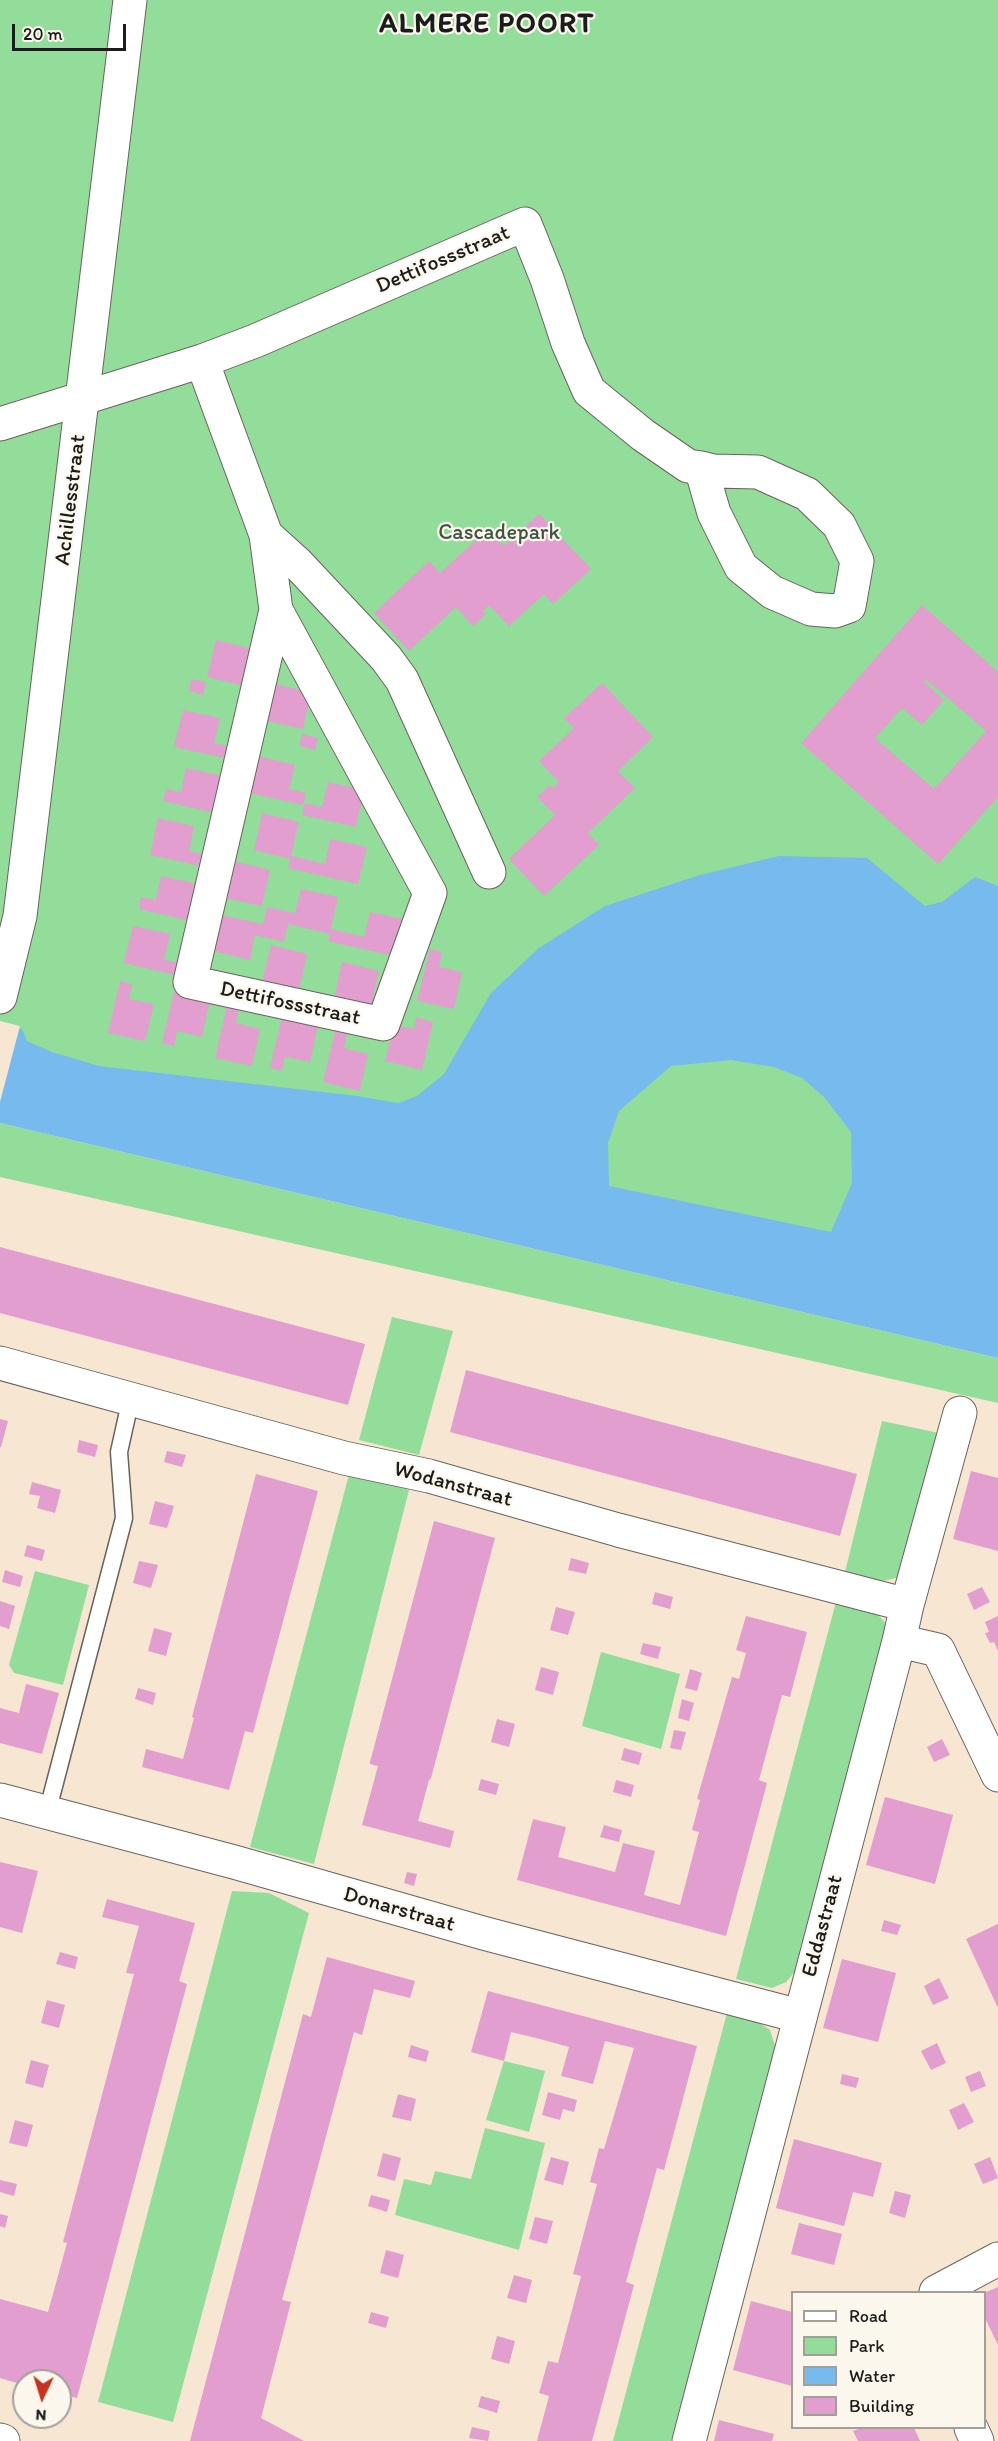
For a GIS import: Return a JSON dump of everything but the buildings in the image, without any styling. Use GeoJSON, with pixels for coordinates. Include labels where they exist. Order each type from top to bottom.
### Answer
{"type":"FeatureCollection","features":[{"type":"Feature","properties":{"kind":"street","name":"Achillesstraat"},"geometry":{"type":"LineString","coordinates":[[0,997],[20,916],[130,0]]}},
{"type":"Feature","properties":{"kind":"street","name":"Dettifossstraat"},"geometry":{"type":"LineString","coordinates":[[0,424],[202,361],[255,341],[525,224],[547,279],[568,343],[589,391],[643,435],[688,466],[701,468],[713,471],[758,472],[807,494],[839,525],[857,561],[849,606],[835,611],[810,609],[772,592],[741,567],[714,513],[701,468]]}},
{"type":"Feature","properties":{"kind":"street","name":"Dettifossstraat"},"geometry":{"type":"LineString","coordinates":[[202,361],[266,535],[276,610],[190,982],[383,1024],[430,893],[276,610]]}},
{"type":"Feature","properties":{"kind":"street","name":"Dettifossstraat"},"geometry":{"type":"LineString","coordinates":[[266,535],[298,564],[386,658],[402,680],[489,872]]}},
{"type":"Feature","properties":{"kind":"street","name":"Wodanstraat"},"geometry":{"type":"LineString","coordinates":[[0,1363],[344,1458],[429,1476],[618,1530],[906,1605]]}},
{"type":"Feature","properties":{"kind":"street","name":"Eddastraat"},"geometry":{"type":"LineString","coordinates":[[689,2441],[899,1641],[906,1605],[960,1413]]}},
{"type":"Feature","properties":{"kind":"street"},"geometry":{"type":"LineString","coordinates":[[899,1641],[938,1650],[998,1775]]}},
{"type":"Feature","properties":{"kind":"street","name":"Donarstraat"},"geometry":{"type":"LineString","coordinates":[[0,1800],[234,1862],[483,1933],[799,2016]]}},
{"type":"Feature","properties":{"kind":"street"},"geometry":{"type":"LineString","coordinates":[[938,2291],[998,2259]]}},
{"type":"Feature","properties":{"kind":"lane"},"geometry":{"type":"LineString","coordinates":[[47,1813],[124,1518],[119,1452],[131,1398]]}},
{"type":"Feature","properties":{"kind":"green space","name":"Cascadepark"},"geometry":{"type":"Polygon","coordinates":[[[0,0],[998,0],[998,1279],[0,1067],[0,0]]]}},
{"type":"Feature","properties":{"kind":"green space"},"geometry":{"type":"Polygon","coordinates":[[[0,1123],[998,1358],[998,1403],[0,1177],[0,1123]]]}},
{"type":"Feature","properties":{"kind":"green space"},"geometry":{"type":"Polygon","coordinates":[[[392,1317],[453,1331],[419,1455],[359,1440],[392,1317]]]}},
{"type":"Feature","properties":{"kind":"green space"},"geometry":{"type":"Polygon","coordinates":[[[882,1421],[939,1433],[902,1571],[896,1578],[882,1581],[845,1572],[882,1421]]]}},
{"type":"Feature","properties":{"kind":"green space"},"geometry":{"type":"Polygon","coordinates":[[[350,1471],[409,1490],[314,1864],[250,1847],[350,1471]]]}},
{"type":"Feature","properties":{"kind":"green space"},"geometry":{"type":"Polygon","coordinates":[[[35,1571],[89,1585],[63,1685],[14,1673],[9,1665],[35,1571]]]}},
{"type":"Feature","properties":{"kind":"green space"},"geometry":{"type":"Polygon","coordinates":[[[836,1602],[877,1614],[884,1621],[888,1631],[798,1968],[786,1982],[772,1988],[736,1979],[836,1602]]]}},
{"type":"Feature","properties":{"kind":"green space"},"geometry":{"type":"Polygon","coordinates":[[[601,1652],[680,1674],[661,1749],[582,1726],[601,1652]]]}},
{"type":"Feature","properties":{"kind":"green space"},"geometry":{"type":"Polygon","coordinates":[[[232,1891],[269,1893],[309,1913],[173,2422],[98,2402],[232,1891]]]}},
{"type":"Feature","properties":{"kind":"green space"},"geometry":{"type":"Polygon","coordinates":[[[727,2013],[758,2022],[770,2030],[776,2049],[671,2441],[613,2441],[727,2013]]]}},
{"type":"Feature","properties":{"kind":"green space"},"geometry":{"type":"Polygon","coordinates":[[[504,2061],[545,2071],[529,2132],[486,2120],[504,2061]]]}},
{"type":"Feature","properties":{"kind":"green space"},"geometry":{"type":"Polygon","coordinates":[[[485,2128],[545,2143],[519,2250],[395,2215],[404,2179],[431,2185],[435,2171],[471,2179],[485,2128]]]}},
{"type":"Feature","properties":{"kind":"water"},"geometry":{"type":"Polygon","coordinates":[[[779,856],[867,858],[925,906],[942,902],[975,877],[998,886],[998,1358],[0,1123],[0,1024],[22,1029],[27,1041],[52,1052],[99,1066],[357,1096],[398,1103],[417,1096],[444,1074],[491,993],[539,948],[605,906],[700,875],[779,856]],[[731,1060],[671,1066],[619,1111],[608,1143],[609,1186],[831,1232],[852,1183],[851,1132],[824,1097],[802,1078],[774,1067],[731,1060]]]}},
{"type":"Feature","properties":{"kind":"pier"},"geometry":{"type":"Polygon","coordinates":[[[0,1021],[20,1026],[0,1102],[0,1021]]]}},
{"type":"Feature","properties":{"kind":"district","name":"ALMERE POORT"},"geometry":{"type":"Point","coordinates":[487,25]}}]}
